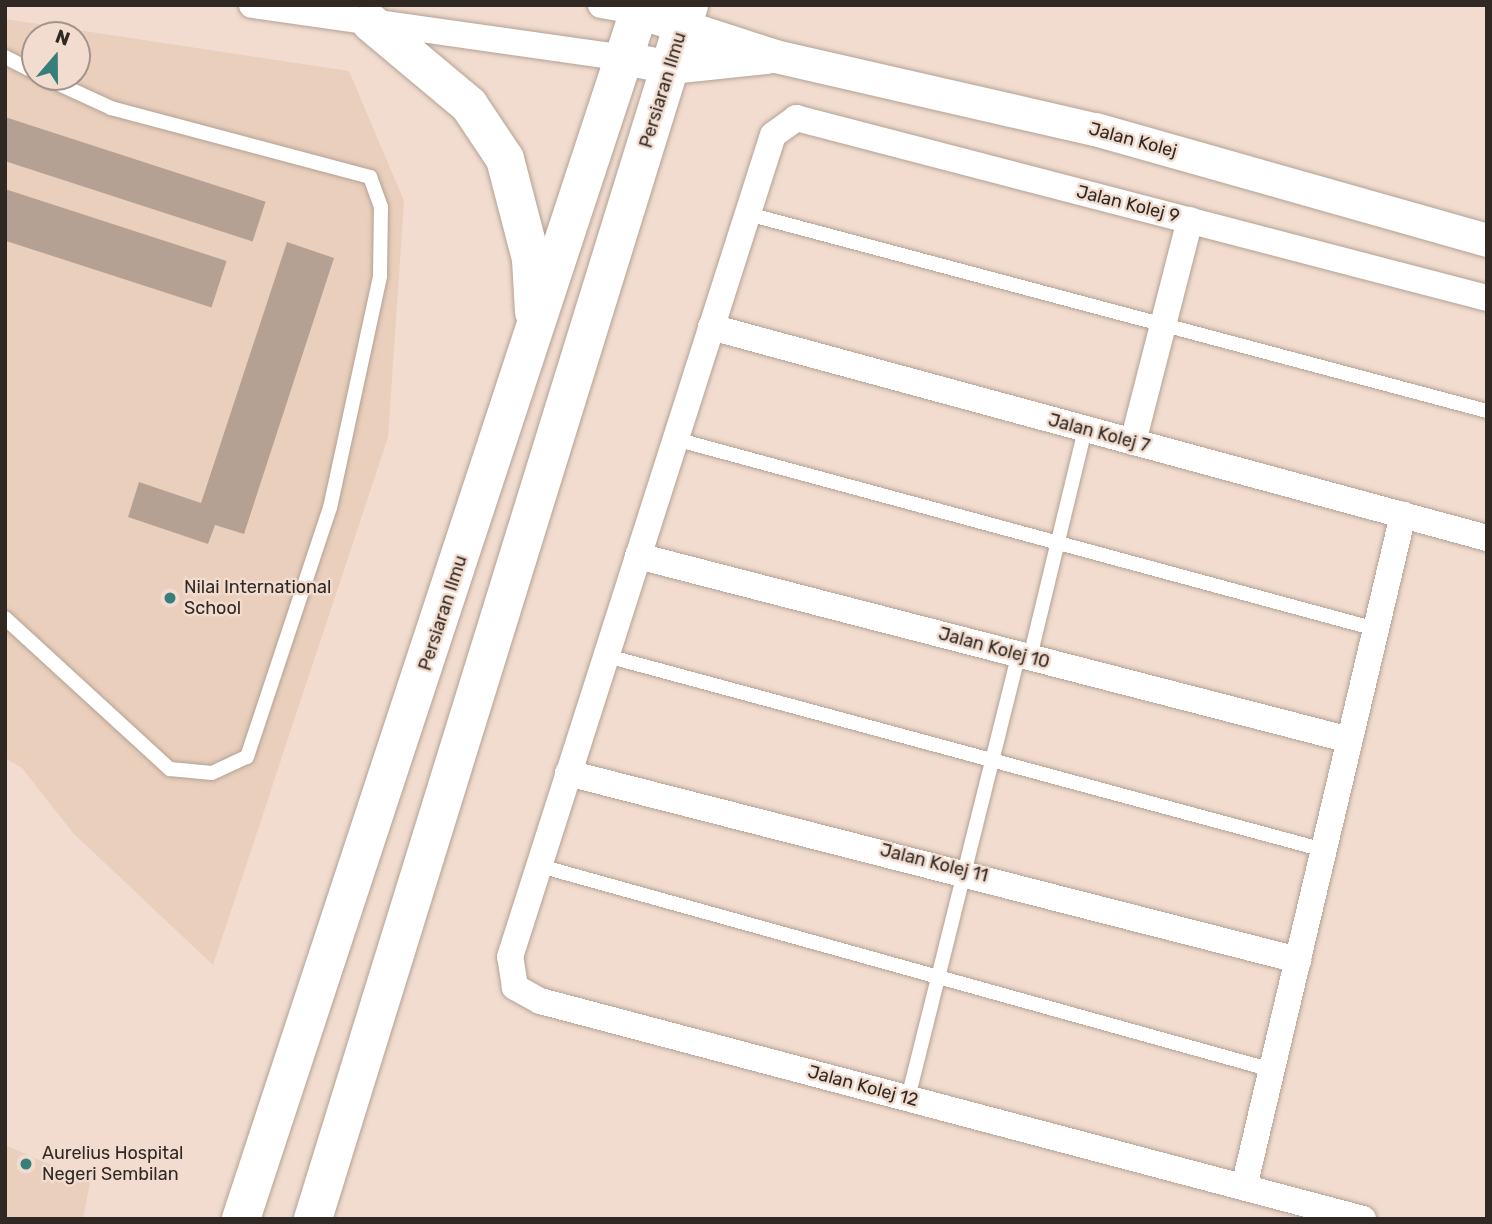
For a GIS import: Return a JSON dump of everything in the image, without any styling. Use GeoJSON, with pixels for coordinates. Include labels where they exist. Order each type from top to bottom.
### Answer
{"type":"FeatureCollection","features":[{"type":"Feature","properties":{"kind":"main road","name":"Persiaran Ilmu"},"geometry":{"type":"LineString","coordinates":[[242,1219],[536,335],[640,9]]}},
{"type":"Feature","properties":{"kind":"main road","name":"Persiaran Ilmu"},"geometry":{"type":"LineString","coordinates":[[313,1219],[686,14]]}},
{"type":"Feature","properties":{"kind":"main road"},"geometry":{"type":"LineString","coordinates":[[370,23],[469,105],[505,159],[531,259],[536,335]]}},
{"type":"Feature","properties":{"kind":"street"},"geometry":{"type":"LineString","coordinates":[[252,5],[624,58],[670,67],[775,56]]}},
{"type":"Feature","properties":{"kind":"street"},"geometry":{"type":"LineString","coordinates":[[601,5],[686,14],[775,56]]}},
{"type":"Feature","properties":{"kind":"street","name":"Jalan Kolej"},"geometry":{"type":"LineString","coordinates":[[775,56],[1095,129],[1487,240]]}},
{"type":"Feature","properties":{"kind":"street","name":"Jalan Kolej 9"},"geometry":{"type":"LineString","coordinates":[[748,214],[773,135],[796,118],[1487,298]]}},
{"type":"Feature","properties":{"kind":"street"},"geometry":{"type":"LineString","coordinates":[[540,866],[748,214]]}},
{"type":"Feature","properties":{"kind":"street"},"geometry":{"type":"LineString","coordinates":[[1133,442],[1190,220]]}},
{"type":"Feature","properties":{"kind":"street","name":"Jalan Kolej 7"},"geometry":{"type":"LineString","coordinates":[[711,327],[1487,538]]}},
{"type":"Feature","properties":{"kind":"street"},"geometry":{"type":"LineString","coordinates":[[1244,1187],[1403,515]]}},
{"type":"Feature","properties":{"kind":"street","name":"Jalan Kolej 10"},"geometry":{"type":"LineString","coordinates":[[638,556],[1350,740]]}},
{"type":"Feature","properties":{"kind":"street","name":"Jalan Kolej 11"},"geometry":{"type":"LineString","coordinates":[[568,774],[962,869],[1298,960]]}},
{"type":"Feature","properties":{"kind":"street","name":"Jalan Kolej 12"},"geometry":{"type":"LineString","coordinates":[[540,866],[510,957],[515,986],[540,1001],[1363,1219]]}},
{"type":"Feature","properties":{"kind":"lane"},"geometry":{"type":"LineString","coordinates":[[5,57],[21,65]]}},
{"type":"Feature","properties":{"kind":"lane"},"geometry":{"type":"LineString","coordinates":[[5,618],[170,769],[212,773],[247,757],[330,508],[380,276],[381,207],[370,177],[111,108],[74,91]]}},
{"type":"Feature","properties":{"kind":"lane"},"geometry":{"type":"LineString","coordinates":[[748,214],[1487,411]]}},
{"type":"Feature","properties":{"kind":"lane"},"geometry":{"type":"LineString","coordinates":[[908,1098],[991,755],[1059,538],[1085,429]]}},
{"type":"Feature","properties":{"kind":"lane"},"geometry":{"type":"LineString","coordinates":[[675,439],[1059,538],[1376,629]]}},
{"type":"Feature","properties":{"kind":"lane"},"geometry":{"type":"LineString","coordinates":[[607,656],[991,755],[1324,850]]}},
{"type":"Feature","properties":{"kind":"lane"},"geometry":{"type":"LineString","coordinates":[[540,866],[1272,1070]]}},
{"type":"Feature","properties":{"kind":"shaded area","name":"Nilai International School"},"geometry":{"type":"Polygon","coordinates":[[[5,19],[21,21],[21,91],[91,91],[91,32],[349,71],[404,201],[388,437],[213,965],[73,833],[22,768],[5,758],[5,19]]]}},
{"type":"Feature","properties":{"kind":"shaded area","name":"Aurelius Hospital Negeri Sembilan"},"geometry":{"type":"Polygon","coordinates":[[[5,1145],[90,1182],[83,1219],[5,1219],[5,1145]]]}},
{"type":"Feature","properties":{"kind":"building"},"geometry":{"type":"Polygon","coordinates":[[[5,117],[266,202],[253,242],[5,161],[5,117]]]}},
{"type":"Feature","properties":{"kind":"building"},"geometry":{"type":"Polygon","coordinates":[[[5,189],[227,261],[211,308],[5,241],[5,189]]]}},
{"type":"Feature","properties":{"kind":"building"},"geometry":{"type":"Polygon","coordinates":[[[287,242],[334,258],[244,534],[215,525],[208,544],[128,517],[139,482],[201,503],[287,242]]]}},
{"type":"Feature","properties":{"kind":"place","name":"Nilai International School"},"geometry":{"type":"Point","coordinates":[170,598]}},
{"type":"Feature","properties":{"kind":"place","name":"Aurelius Hospital Negeri Sembilan"},"geometry":{"type":"Point","coordinates":[26,1164]}}]}
